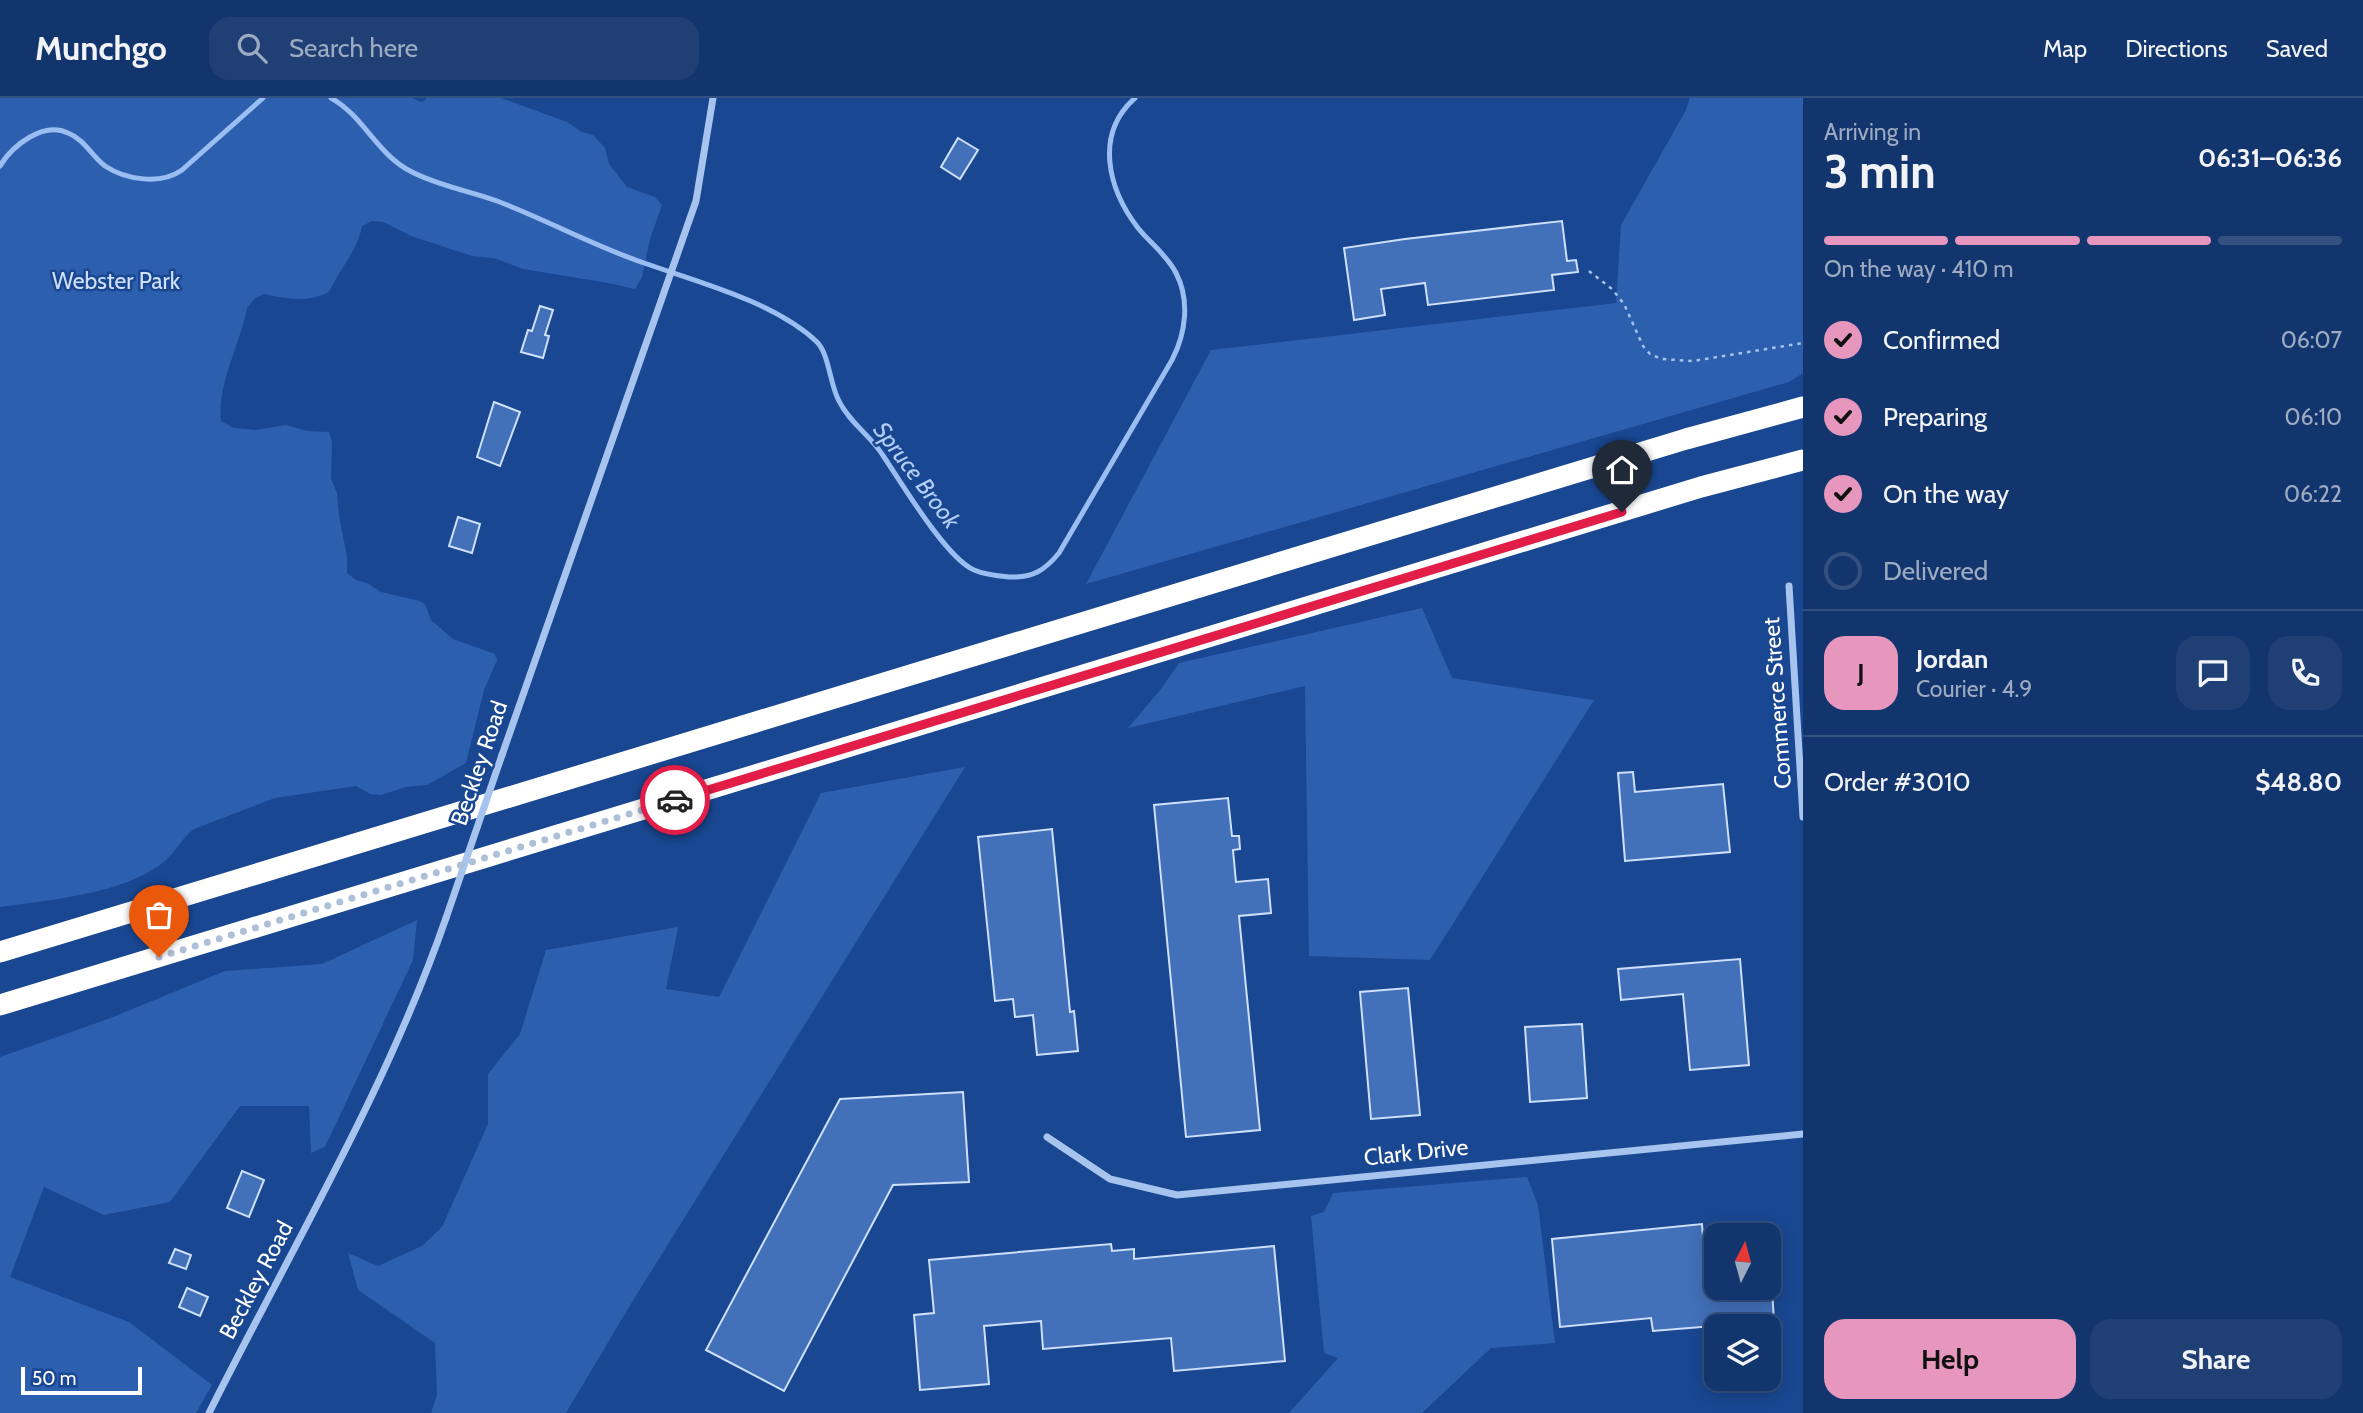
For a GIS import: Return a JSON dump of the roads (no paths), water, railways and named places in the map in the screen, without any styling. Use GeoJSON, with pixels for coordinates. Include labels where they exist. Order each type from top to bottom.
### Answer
{"type":"FeatureCollection","features":[{"type":"Feature","properties":{"kind":"highway"},"geometry":{"type":"LineString","coordinates":[[0,953],[1659,447],[1803,407]]}},
{"type":"Feature","properties":{"kind":"highway"},"geometry":{"type":"LineString","coordinates":[[0,1005],[1701,487],[1803,460]]}},
{"type":"Feature","properties":{"kind":"street","name":"Beckley Road"},"geometry":{"type":"LineString","coordinates":[[209,1413],[367,1108],[411,1010],[446,918],[696,201],[713,98]]}},
{"type":"Feature","properties":{"kind":"street","name":"Commerce Street"},"geometry":{"type":"LineString","coordinates":[[1788,586],[1803,817]]}},
{"type":"Feature","properties":{"kind":"street","name":"Clark Drive"},"geometry":{"type":"LineString","coordinates":[[1047,1137],[1110,1179],[1177,1195],[1803,1134]]}},
{"type":"Feature","properties":{"kind":"waterway","name":"Spruce Brook"},"geometry":{"type":"LineString","coordinates":[[0,166],[12,151],[29,138],[49,130],[58,130],[79,139],[100,162],[113,171],[144,179],[164,178],[182,170],[263,98]]}},
{"type":"Feature","properties":{"kind":"waterway","name":"Spruce Brook"},"geometry":{"type":"LineString","coordinates":[[331,98],[353,115],[389,156],[412,172],[497,201],[625,256],[758,304],[800,328],[821,347],[843,409],[877,447],[950,551],[974,570],[1010,577],[1038,572],[1059,553],[1172,360],[1183,328],[1185,305],[1176,273],[1168,260],[1138,228],[1119,196],[1113,179],[1110,145],[1114,128],[1122,112],[1135,98]]}},
{"type":"Feature","properties":{"kind":"park label","name":"Webster Park"},"geometry":{"type":"Point","coordinates":[116,281]}}]}
